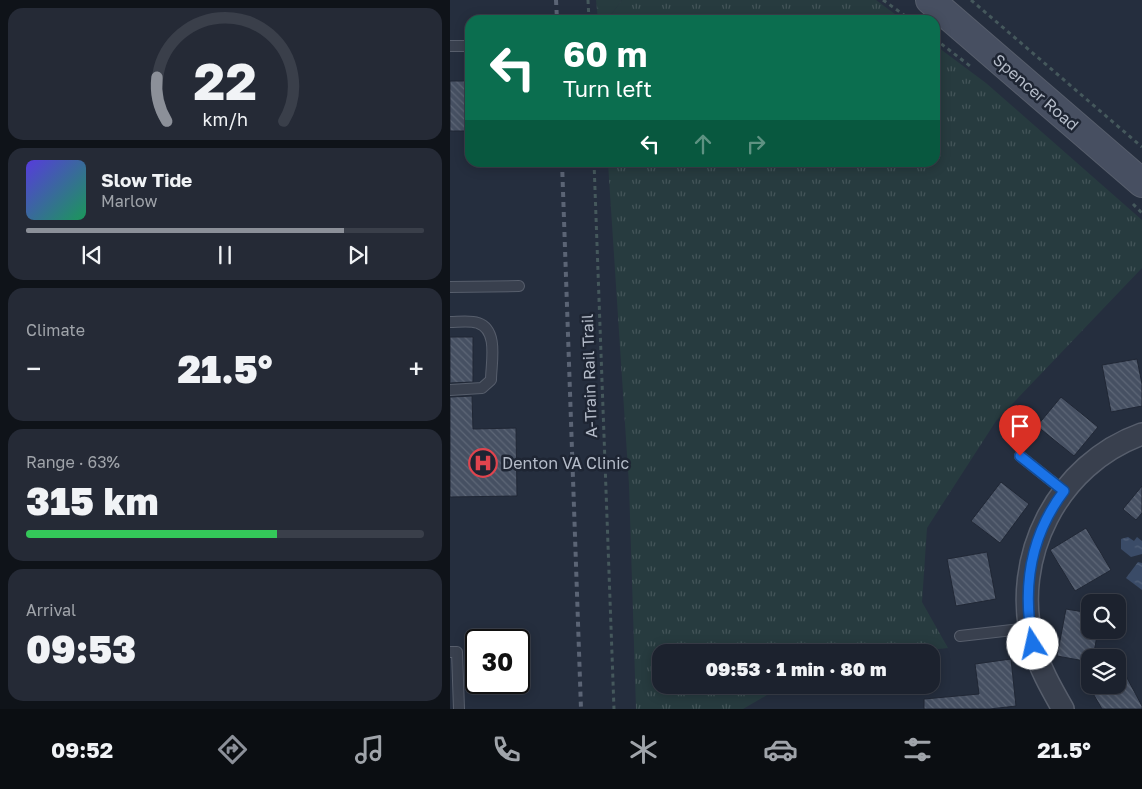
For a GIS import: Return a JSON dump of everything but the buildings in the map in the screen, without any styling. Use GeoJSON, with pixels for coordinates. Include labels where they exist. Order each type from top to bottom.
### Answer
{"type":"FeatureCollection","features":[{"type":"Feature","properties":{"kind":"street","name":"Spencer Road"},"geometry":{"type":"LineString","coordinates":[[930,0],[1142,183]]}},
{"type":"Feature","properties":{"kind":"street"},"geometry":{"type":"LineString","coordinates":[[1063,709],[1041,666],[1030,628],[1028,589],[1032,554],[1042,529],[1064,491],[1086,466],[1116,445],[1142,434]]}},
{"type":"Feature","properties":{"kind":"lane"},"geometry":{"type":"LineString","coordinates":[[450,46],[465,46]]}},
{"type":"Feature","properties":{"kind":"lane"},"geometry":{"type":"LineString","coordinates":[[450,287],[519,286]]}},
{"type":"Feature","properties":{"kind":"lane"},"geometry":{"type":"LineString","coordinates":[[450,322],[476,322],[488,329],[492,338],[491,380],[489,383],[475,389],[450,390]]}},
{"type":"Feature","properties":{"kind":"lane"},"geometry":{"type":"LineString","coordinates":[[1020,456],[1064,491]]}},
{"type":"Feature","properties":{"kind":"lane"},"geometry":{"type":"LineString","coordinates":[[960,636],[1030,628]]}},
{"type":"Feature","properties":{"kind":"lane"},"geometry":{"type":"LineString","coordinates":[[450,652],[457,652],[459,709]]}},
{"type":"Feature","properties":{"kind":"path"},"geometry":{"type":"LineString","coordinates":[[588,0],[589,15]]}},
{"type":"Feature","properties":{"kind":"path"},"geometry":{"type":"LineString","coordinates":[[883,0],[904,15]]}},
{"type":"Feature","properties":{"kind":"path"},"geometry":{"type":"LineString","coordinates":[[971,0],[1142,147]]}},
{"type":"Feature","properties":{"kind":"path","name":"A-Train Rail Trail"},"geometry":{"type":"LineString","coordinates":[[594,167],[614,709]]}},
{"type":"Feature","properties":{"kind":"green space"},"geometry":{"type":"Polygon","coordinates":[[[596,0],[622,0],[611,15],[598,15],[596,0]]]}},
{"type":"Feature","properties":{"kind":"green space"},"geometry":{"type":"Polygon","coordinates":[[[622,0],[876,0],[896,15],[611,15],[622,0]]]}},
{"type":"Feature","properties":{"kind":"green space"},"geometry":{"type":"Polygon","coordinates":[[[940,49],[986,83],[1142,220],[1142,268],[996,421],[927,528],[922,602],[948,648],[940,649],[940,644],[652,644],[652,694],[769,694],[743,709],[636,709],[629,485],[608,167],[940,167],[940,49]]]}},
{"type":"Feature","properties":{"kind":"water"},"geometry":{"type":"Polygon","coordinates":[[[1128,537],[1134,541],[1137,537],[1142,541],[1142,554],[1131,557],[1121,549],[1121,539],[1128,537]]]}},
{"type":"Feature","properties":{"kind":"water"},"geometry":{"type":"Polygon","coordinates":[[[1138,562],[1142,563],[1142,590],[1126,578],[1138,562]]]}},
{"type":"Feature","properties":{"kind":"railway"},"geometry":{"type":"LineString","coordinates":[[556,0],[557,15]]}},
{"type":"Feature","properties":{"kind":"railway"},"geometry":{"type":"LineString","coordinates":[[562,167],[581,709]]}},
{"type":"Feature","properties":{"kind":"place","name":"Denton VA Clinic"},"geometry":{"type":"Point","coordinates":[483,463]}},
{"type":"Feature","properties":{"kind":"route"},"geometry":{"type":"LineString","coordinates":[[1020,456],[1064,491],[1058,498],[1037,537],[1032,554],[1028,589],[1028,611],[1033,644]]}}]}
